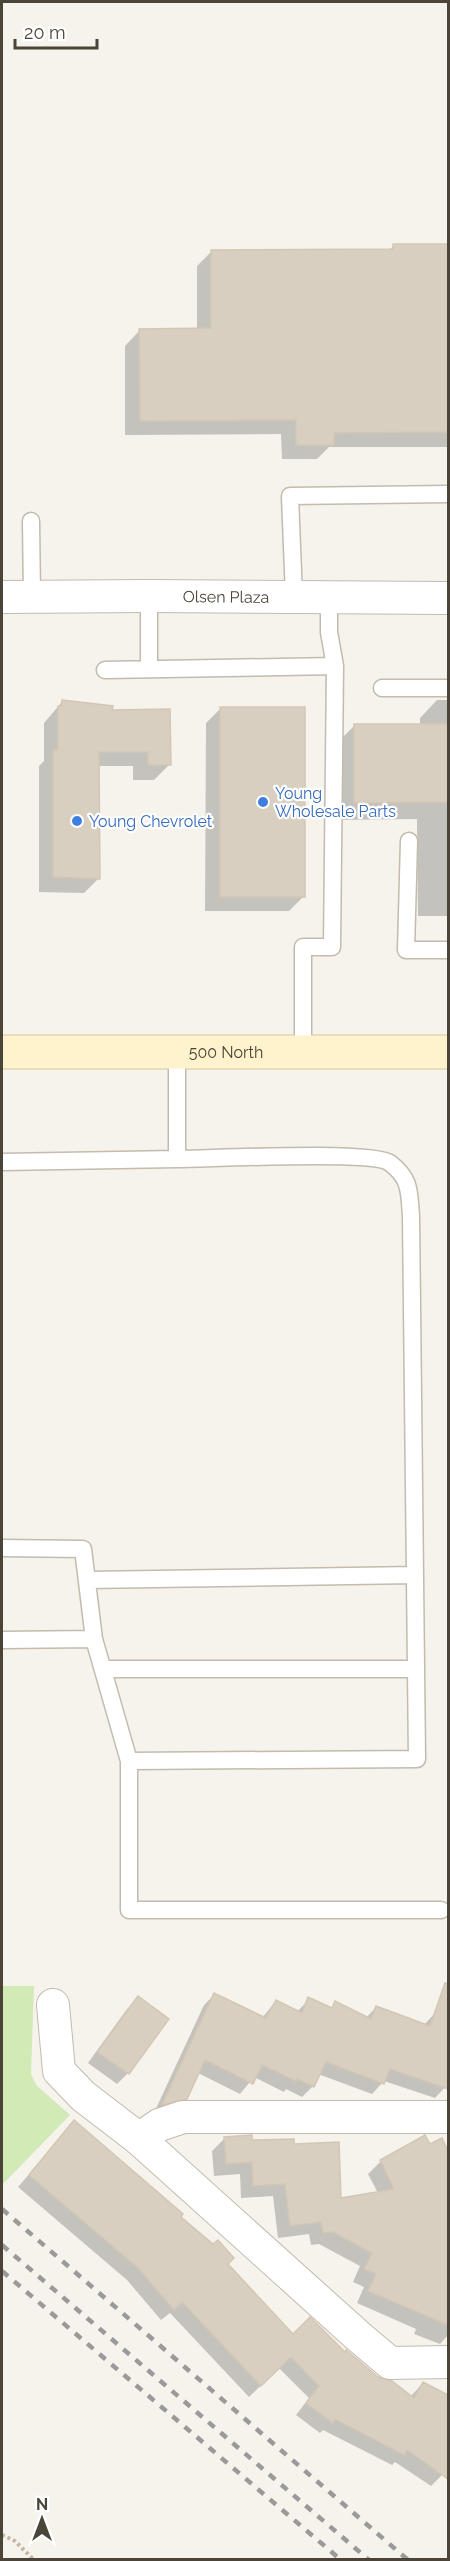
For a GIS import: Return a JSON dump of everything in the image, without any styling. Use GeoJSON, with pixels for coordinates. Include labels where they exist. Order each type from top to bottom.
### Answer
{"type":"FeatureCollection","features":[{"type":"Feature","properties":{"kind":"street","name":"Olsen Plaza"},"geometry":{"type":"LineString","coordinates":[[2,597],[448,598]]}},
{"type":"Feature","properties":{"kind":"street","name":"500 North"},"geometry":{"type":"LineString","coordinates":[[2,1052],[448,1052]]}},
{"type":"Feature","properties":{"kind":"street"},"geometry":{"type":"LineString","coordinates":[[53,2005],[59,2071],[83,2096],[139,2139],[390,2363],[448,2362]]}},
{"type":"Feature","properties":{"kind":"street"},"geometry":{"type":"LineString","coordinates":[[139,2139],[159,2125],[183,2117],[448,2117]]}},
{"type":"Feature","properties":{"kind":"lane"},"geometry":{"type":"LineString","coordinates":[[294,597],[290,496],[448,494]]}},
{"type":"Feature","properties":{"kind":"lane"},"geometry":{"type":"LineString","coordinates":[[31,521],[32,597]]}},
{"type":"Feature","properties":{"kind":"lane"},"geometry":{"type":"LineString","coordinates":[[149,596],[149,669]]}},
{"type":"Feature","properties":{"kind":"lane"},"geometry":{"type":"LineString","coordinates":[[303,1051],[303,947],[332,947],[335,666],[329,632],[329,597]]}},
{"type":"Feature","properties":{"kind":"lane"},"geometry":{"type":"LineString","coordinates":[[105,670],[335,666]]}},
{"type":"Feature","properties":{"kind":"lane"},"geometry":{"type":"LineString","coordinates":[[382,688],[448,688]]}},
{"type":"Feature","properties":{"kind":"lane"},"geometry":{"type":"LineString","coordinates":[[409,841],[406,951],[448,951]]}},
{"type":"Feature","properties":{"kind":"lane"},"geometry":{"type":"LineString","coordinates":[[177,1052],[177,1159]]}},
{"type":"Feature","properties":{"kind":"lane"},"geometry":{"type":"LineString","coordinates":[[2,1162],[334,1156],[388,1161],[408,1182],[411,1216],[417,1759],[129,1761]]}},
{"type":"Feature","properties":{"kind":"lane"},"geometry":{"type":"LineString","coordinates":[[2,1548],[83,1549],[94,1639],[129,1761],[129,1910],[441,1910]]}},
{"type":"Feature","properties":{"kind":"lane"},"geometry":{"type":"LineString","coordinates":[[88,1580],[415,1575]]}},
{"type":"Feature","properties":{"kind":"lane"},"geometry":{"type":"LineString","coordinates":[[2,1640],[94,1639]]}},
{"type":"Feature","properties":{"kind":"lane"},"geometry":{"type":"LineString","coordinates":[[103,1670],[416,1669]]}},
{"type":"Feature","properties":{"kind":"path"},"geometry":{"type":"LineString","coordinates":[[2,2535],[15,2541],[34,2559]]}},
{"type":"Feature","properties":{"kind":"green space"},"geometry":{"type":"Polygon","coordinates":[[[2,1986],[34,1986],[31,2074],[37,2086],[70,2115],[2,2185],[2,1986]]]}},
{"type":"Feature","properties":{"kind":"building"},"geometry":{"type":"Polygon","coordinates":[[[393,244],[448,244],[448,432],[334,433],[334,445],[296,445],[296,420],[140,421],[139,329],[211,328],[211,250],[393,249],[393,244]]]}},
{"type":"Feature","properties":{"kind":"building","name":"Young Chevrolet"},"geometry":{"type":"Polygon","coordinates":[[[62,700],[113,706],[112,710],[170,709],[171,765],[148,765],[148,752],[99,752],[100,879],[53,877],[53,750],[58,750],[58,706],[61,706],[62,700]]]}},
{"type":"Feature","properties":{"kind":"building","name":"Young Wholesale Parts"},"geometry":{"type":"Polygon","coordinates":[[[220,707],[305,707],[305,897],[220,897],[220,707]]]}},
{"type":"Feature","properties":{"kind":"building"},"geometry":{"type":"Polygon","coordinates":[[[354,724],[448,724],[448,802],[354,803],[354,724]]]}},
{"type":"Feature","properties":{"kind":"building"},"geometry":{"type":"Polygon","coordinates":[[[445,1983],[448,1984],[448,2089],[390,2069],[384,2084],[326,2062],[314,2087],[262,2065],[253,2084],[205,2060],[187,2099],[162,2105],[214,1993],[266,2018],[276,2000],[302,2013],[308,1997],[332,2008],[335,2001],[371,2019],[376,2006],[430,2026],[445,1983]]]}},
{"type":"Feature","properties":{"kind":"building"},"geometry":{"type":"Polygon","coordinates":[[[138,1996],[169,2019],[129,2074],[97,2052],[138,1996]]]}},
{"type":"Feature","properties":{"kind":"building"},"geometry":{"type":"Polygon","coordinates":[[[74,2120],[183,2214],[181,2217],[213,2244],[218,2240],[234,2258],[228,2264],[293,2334],[310,2317],[345,2352],[346,2350],[378,2377],[392,2381],[414,2398],[423,2382],[448,2395],[448,2479],[407,2450],[404,2455],[335,2419],[333,2423],[306,2403],[319,2386],[291,2357],[261,2386],[182,2302],[174,2310],[138,2268],[29,2175],[74,2120]]]}},
{"type":"Feature","properties":{"kind":"building"},"geometry":{"type":"Polygon","coordinates":[[[252,2135],[252,2140],[294,2139],[294,2144],[339,2142],[341,2198],[394,2189],[380,2160],[425,2135],[430,2144],[442,2138],[448,2151],[448,2325],[368,2291],[376,2274],[364,2269],[372,2253],[333,2232],[323,2233],[321,2222],[290,2226],[285,2184],[253,2186],[252,2162],[226,2164],[224,2137],[252,2135]]]}},
{"type":"Feature","properties":{"kind":"railway"},"geometry":{"type":"LineString","coordinates":[[2,2209],[408,2560]]}},
{"type":"Feature","properties":{"kind":"railway"},"geometry":{"type":"LineString","coordinates":[[2,2245],[369,2560]]}},
{"type":"Feature","properties":{"kind":"railway"},"geometry":{"type":"LineString","coordinates":[[2,2271],[341,2560]]}},
{"type":"Feature","properties":{"kind":"place","name":"Young Wholesale Parts"},"geometry":{"type":"Point","coordinates":[263,802]}},
{"type":"Feature","properties":{"kind":"place","name":"Young Chevrolet"},"geometry":{"type":"Point","coordinates":[77,821]}}]}
